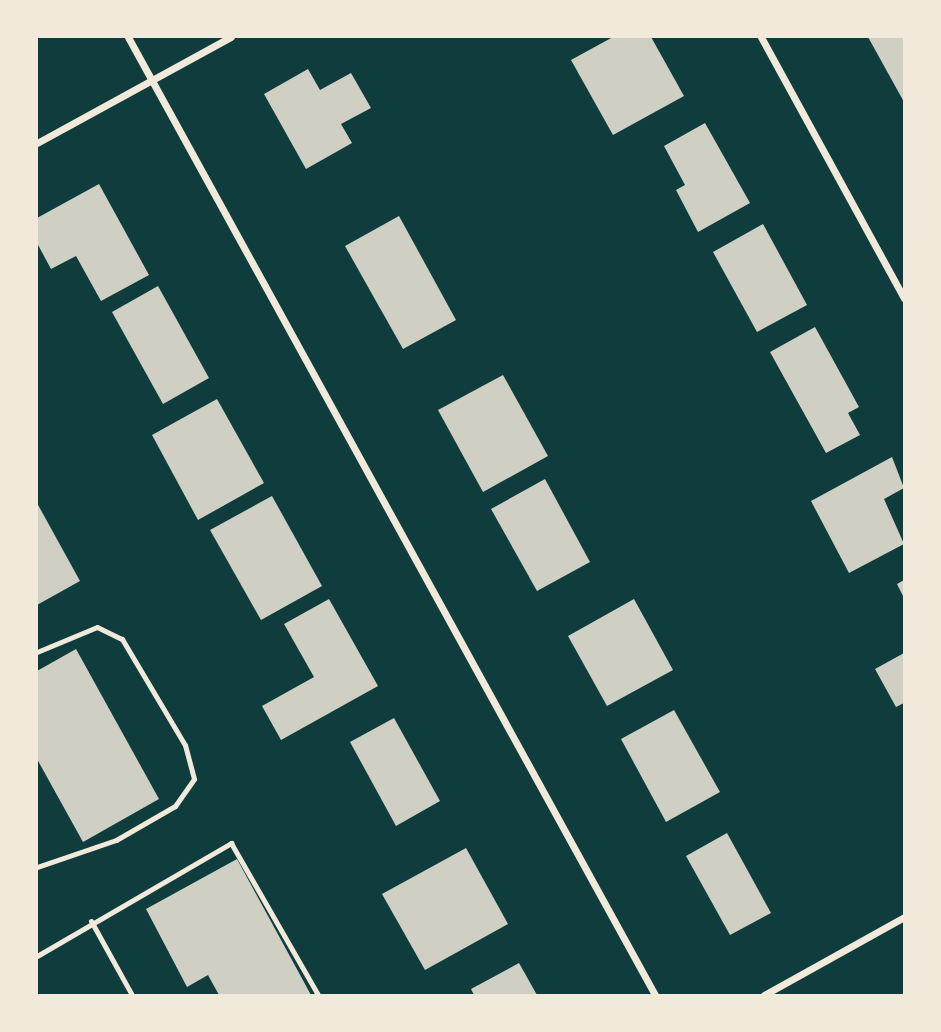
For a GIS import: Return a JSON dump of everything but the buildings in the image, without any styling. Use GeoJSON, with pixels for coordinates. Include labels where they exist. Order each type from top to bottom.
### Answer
{"type":"FeatureCollection","features":[{"type":"Feature","properties":{"kind":"street"},"geometry":{"type":"LineString","coordinates":[[128,37],[655,995]]}},
{"type":"Feature","properties":{"kind":"street"},"geometry":{"type":"LineString","coordinates":[[37,143],[231,37]]}},
{"type":"Feature","properties":{"kind":"street"},"geometry":{"type":"LineString","coordinates":[[761,37],[904,298]]}},
{"type":"Feature","properties":{"kind":"street"},"geometry":{"type":"LineString","coordinates":[[764,995],[904,917]]}},
{"type":"Feature","properties":{"kind":"lane"},"geometry":{"type":"LineString","coordinates":[[37,652],[97,627],[122,639],[185,745],[194,779],[175,806],[128,833],[38,865]]}},
{"type":"Feature","properties":{"kind":"lane"},"geometry":{"type":"LineString","coordinates":[[37,956],[91,921],[231,843],[318,995]]}},
{"type":"Feature","properties":{"kind":"lane"},"geometry":{"type":"LineString","coordinates":[[91,921],[132,995]]}}]}
